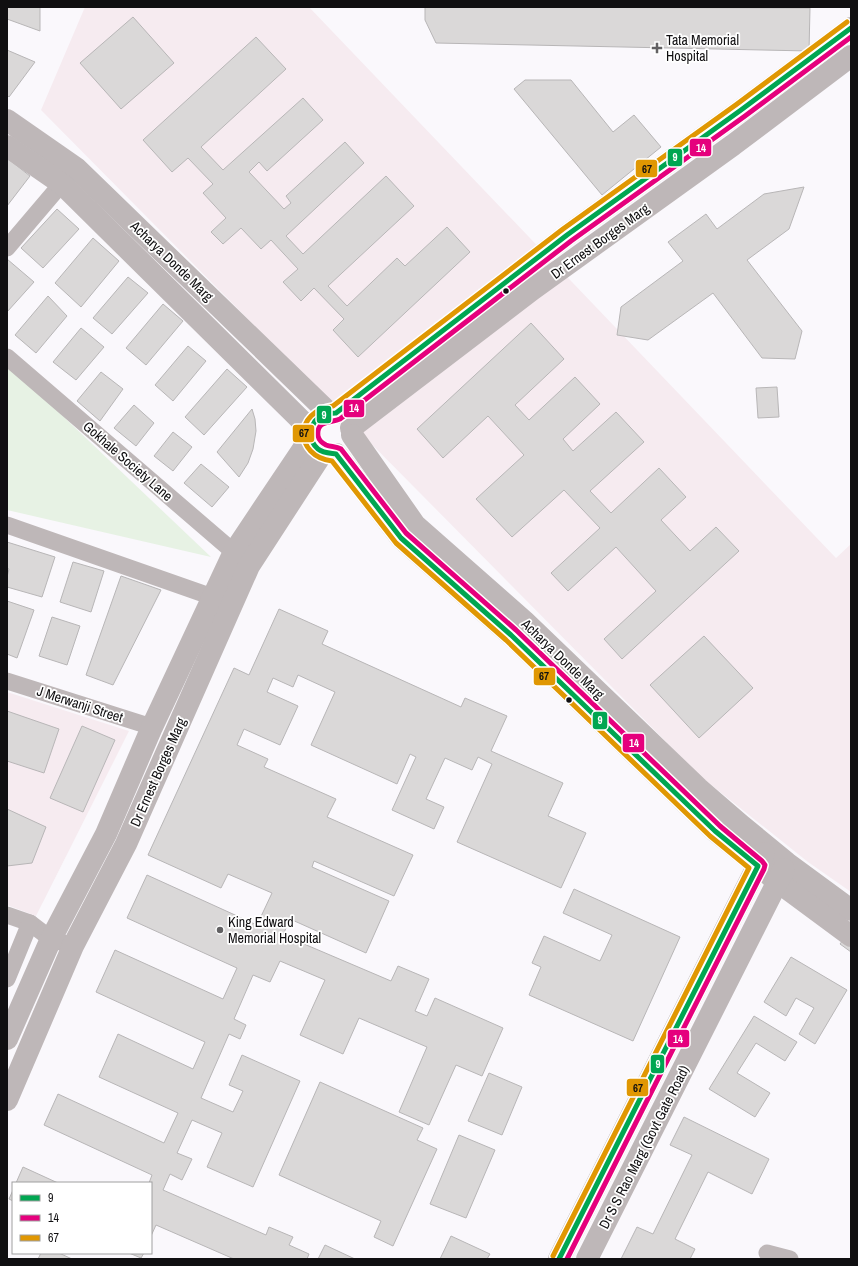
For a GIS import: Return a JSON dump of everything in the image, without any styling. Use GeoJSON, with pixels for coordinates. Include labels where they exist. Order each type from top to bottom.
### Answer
{"type":"FeatureCollection","features":[{"type":"Feature","properties":{"kind":"main road","name":"Dr Ernest Borges Marg"},"geometry":{"type":"LineString","coordinates":[[342,422],[561,240],[741,110],[851,28]]}},
{"type":"Feature","properties":{"kind":"main road","name":"Dr Ernest Borges Marg"},"geometry":{"type":"LineString","coordinates":[[342,422],[527,294],[848,63]]}},
{"type":"Feature","properties":{"kind":"main road","name":"Acharya Donde Marg"},"geometry":{"type":"LineString","coordinates":[[7,120],[76,168],[342,422],[408,531]]}},
{"type":"Feature","properties":{"kind":"main road","name":"Acharya Donde Marg"},"geometry":{"type":"LineString","coordinates":[[7,146],[62,184],[408,531],[524,621],[549,659],[715,831],[778,882],[851,936]]}},
{"type":"Feature","properties":{"kind":"main road"},"geometry":{"type":"LineString","coordinates":[[613,202],[628,221]]}},
{"type":"Feature","properties":{"kind":"main road"},"geometry":{"type":"LineString","coordinates":[[322,415],[342,422],[350,441],[347,447],[342,451],[320,443],[312,424],[316,419],[322,415]]}},
{"type":"Feature","properties":{"kind":"main road","name":"Dr Ernest Borges Marg"},"geometry":{"type":"LineString","coordinates":[[7,1039],[51,939],[106,834],[152,727],[213,596],[242,559],[320,443]]}},
{"type":"Feature","properties":{"kind":"main road","name":"Dr Ernest Borges Marg"},"geometry":{"type":"LineString","coordinates":[[7,1100],[73,946],[126,844],[232,605],[242,559]]}},
{"type":"Feature","properties":{"kind":"main road","name":"Acharya Donde Marg"},"geometry":{"type":"LineString","coordinates":[[549,659],[767,847],[851,910]]}},
{"type":"Feature","properties":{"kind":"main road"},"geometry":{"type":"LineString","coordinates":[[559,1259],[767,847]]}},
{"type":"Feature","properties":{"kind":"main road","name":"Dr S S Rao Marg (Govt Gate Road)"},"geometry":{"type":"LineString","coordinates":[[587,1259],[788,863]]}},
{"type":"Feature","properties":{"kind":"street"},"geometry":{"type":"LineString","coordinates":[[7,248],[76,168]]}},
{"type":"Feature","properties":{"kind":"street","name":"Gokhale Society Lane"},"geometry":{"type":"LineString","coordinates":[[7,357],[242,559]]}},
{"type":"Feature","properties":{"kind":"street"},"geometry":{"type":"LineString","coordinates":[[7,525],[213,596],[232,605]]}},
{"type":"Feature","properties":{"kind":"street","name":"J Merwanji Street"},"geometry":{"type":"LineString","coordinates":[[7,681],[152,727]]}},
{"type":"Feature","properties":{"kind":"street"},"geometry":{"type":"LineString","coordinates":[[172,685],[193,694]]}},
{"type":"Feature","properties":{"kind":"street"},"geometry":{"type":"LineString","coordinates":[[106,834],[126,844]]}},
{"type":"Feature","properties":{"kind":"street"},"geometry":{"type":"LineString","coordinates":[[7,915],[30,923],[51,939],[73,946]]}},
{"type":"Feature","properties":{"kind":"street"},"geometry":{"type":"LineString","coordinates":[[7,979],[30,923]]}},
{"type":"Feature","properties":{"kind":"street"},"geometry":{"type":"LineString","coordinates":[[767,1253],[790,1259]]}},
{"type":"Feature","properties":{"kind":"shaded area"},"geometry":{"type":"Polygon","coordinates":[[[85,7],[309,7],[836,558],[851,544],[851,892],[808,862],[700,776],[41,110],[85,7]]]}},
{"type":"Feature","properties":{"kind":"shaded area"},"geometry":{"type":"Polygon","coordinates":[[[7,692],[129,731],[36,916],[7,905],[7,692]]]}},
{"type":"Feature","properties":{"kind":"green space"},"geometry":{"type":"Polygon","coordinates":[[[7,363],[211,557],[7,510],[7,363]]]}},
{"type":"Feature","properties":{"kind":"building"},"geometry":{"type":"Polygon","coordinates":[[[7,7],[40,7],[40,31],[7,19],[7,7]]]}},
{"type":"Feature","properties":{"kind":"building"},"geometry":{"type":"Polygon","coordinates":[[[425,7],[810,8],[809,51],[436,43],[425,20],[425,7]]]}},
{"type":"Feature","properties":{"kind":"building"},"geometry":{"type":"Polygon","coordinates":[[[133,17],[174,63],[121,109],[80,63],[133,17]]]}},
{"type":"Feature","properties":{"kind":"building"},"geometry":{"type":"Polygon","coordinates":[[[256,37],[286,69],[201,147],[223,170],[303,98],[323,120],[267,171],[259,162],[249,172],[284,209],[291,203],[286,196],[345,142],[364,163],[286,236],[303,254],[386,176],[414,206],[328,286],[347,306],[397,258],[405,266],[447,227],[470,252],[358,357],[333,330],[344,319],[314,288],[301,301],[283,282],[298,269],[271,240],[261,249],[241,228],[223,244],[211,232],[226,218],[203,193],[213,184],[188,158],[172,172],[143,140],[256,37]]]}},
{"type":"Feature","properties":{"kind":"building"},"geometry":{"type":"Polygon","coordinates":[[[7,50],[35,62],[9,97],[7,95],[7,50]]]}},
{"type":"Feature","properties":{"kind":"building"},"geometry":{"type":"Polygon","coordinates":[[[525,80],[571,80],[613,132],[634,115],[661,147],[602,195],[514,89],[525,80]]]}},
{"type":"Feature","properties":{"kind":"building"},"geometry":{"type":"Polygon","coordinates":[[[7,158],[30,176],[7,206],[7,158]]]}},
{"type":"Feature","properties":{"kind":"building"},"geometry":{"type":"Polygon","coordinates":[[[804,187],[789,229],[747,260],[802,331],[795,359],[762,358],[713,293],[648,340],[617,335],[621,307],[683,261],[668,242],[706,214],[717,229],[764,194],[804,187]]]}},
{"type":"Feature","properties":{"kind":"building"},"geometry":{"type":"Polygon","coordinates":[[[57,209],[79,229],[43,268],[21,248],[57,209]]]}},
{"type":"Feature","properties":{"kind":"building"},"geometry":{"type":"Polygon","coordinates":[[[93,238],[119,261],[81,307],[55,283],[93,238]]]}},
{"type":"Feature","properties":{"kind":"building"},"geometry":{"type":"Polygon","coordinates":[[[7,259],[34,282],[7,312],[7,259]]]}},
{"type":"Feature","properties":{"kind":"building"},"geometry":{"type":"Polygon","coordinates":[[[128,277],[148,293],[112,334],[93,318],[128,277]]]}},
{"type":"Feature","properties":{"kind":"building"},"geometry":{"type":"Polygon","coordinates":[[[48,296],[67,316],[36,353],[15,335],[48,296]]]}},
{"type":"Feature","properties":{"kind":"building"},"geometry":{"type":"Polygon","coordinates":[[[163,304],[183,321],[146,365],[126,348],[163,304]]]}},
{"type":"Feature","properties":{"kind":"building"},"geometry":{"type":"Polygon","coordinates":[[[531,323],[564,359],[515,405],[529,420],[575,377],[600,404],[563,439],[573,451],[616,412],[644,442],[590,491],[611,513],[659,468],[686,497],[661,520],[690,551],[716,527],[739,551],[622,659],[604,639],[656,591],[616,547],[568,591],[551,573],[600,528],[564,490],[512,537],[476,499],[524,455],[488,416],[443,458],[417,429],[531,323]]]}},
{"type":"Feature","properties":{"kind":"building"},"geometry":{"type":"Polygon","coordinates":[[[81,328],[104,347],[76,380],[53,362],[81,328]]]}},
{"type":"Feature","properties":{"kind":"building"},"geometry":{"type":"Polygon","coordinates":[[[188,346],[206,361],[173,401],[155,385],[188,346]]]}},
{"type":"Feature","properties":{"kind":"building"},"geometry":{"type":"Polygon","coordinates":[[[227,369],[247,387],[204,435],[185,417],[227,369]]]}},
{"type":"Feature","properties":{"kind":"building"},"geometry":{"type":"Polygon","coordinates":[[[101,372],[123,389],[100,421],[77,401],[101,372]]]}},
{"type":"Feature","properties":{"kind":"building"},"geometry":{"type":"Polygon","coordinates":[[[777,387],[779,417],[758,418],[756,388],[777,387]]]}},
{"type":"Feature","properties":{"kind":"building"},"geometry":{"type":"Polygon","coordinates":[[[134,405],[154,423],[136,446],[114,428],[134,405]]]}},
{"type":"Feature","properties":{"kind":"building"},"geometry":{"type":"Polygon","coordinates":[[[252,409],[256,431],[253,449],[248,463],[239,477],[217,452],[252,409]]]}},
{"type":"Feature","properties":{"kind":"building"},"geometry":{"type":"Polygon","coordinates":[[[173,432],[192,447],[173,471],[154,456],[173,432]]]}},
{"type":"Feature","properties":{"kind":"building"},"geometry":{"type":"Polygon","coordinates":[[[201,464],[229,487],[212,507],[184,483],[201,464]]]}},
{"type":"Feature","properties":{"kind":"building"},"geometry":{"type":"Polygon","coordinates":[[[7,542],[55,557],[42,597],[7,587],[9,569],[7,568],[7,542]]]}},
{"type":"Feature","properties":{"kind":"building"},"geometry":{"type":"Polygon","coordinates":[[[73,562],[104,571],[91,612],[60,602],[73,562]]]}},
{"type":"Feature","properties":{"kind":"building"},"geometry":{"type":"Polygon","coordinates":[[[121,576],[161,590],[113,685],[86,675],[121,576]]]}},
{"type":"Feature","properties":{"kind":"building"},"geometry":{"type":"Polygon","coordinates":[[[7,601],[34,610],[17,658],[7,654],[7,601]]]}},
{"type":"Feature","properties":{"kind":"building","name":"King Edward Memorial Hospital"},"geometry":{"type":"Polygon","coordinates":[[[279,609],[328,631],[322,644],[461,707],[465,698],[507,716],[491,751],[563,783],[548,816],[586,833],[561,888],[457,842],[492,764],[478,757],[472,770],[445,758],[426,799],[444,807],[434,829],[392,810],[416,757],[410,754],[397,784],[311,745],[335,692],[298,675],[293,687],[273,678],[267,692],[298,706],[280,745],[244,729],[237,745],[268,759],[264,767],[336,799],[327,817],[413,855],[394,896],[314,861],[312,867],[389,901],[366,953],[290,919],[283,935],[391,981],[398,966],[429,979],[415,1011],[427,1016],[435,998],[503,1028],[482,1076],[456,1065],[429,1125],[399,1112],[427,1047],[359,1018],[343,1054],[300,1035],[325,980],[280,961],[270,982],[253,975],[234,1019],[246,1025],[240,1039],[229,1034],[201,1098],[233,1112],[243,1091],[229,1085],[242,1055],[300,1081],[253,1187],[207,1167],[222,1133],[192,1120],[177,1153],[192,1159],[182,1180],[170,1174],[163,1190],[266,1235],[269,1227],[293,1237],[289,1245],[309,1254],[307,1259],[234,1259],[156,1225],[152,1234],[152,1182],[149,1182],[152,1175],[44,1125],[58,1094],[164,1143],[178,1113],[99,1077],[118,1034],[193,1069],[205,1042],[96,992],[115,950],[223,999],[237,968],[127,918],[147,875],[257,925],[272,893],[228,874],[221,888],[148,855],[234,668],[249,675],[279,609]]]}},
{"type":"Feature","properties":{"kind":"building"},"geometry":{"type":"Polygon","coordinates":[[[52,617],[80,626],[67,665],[39,656],[52,617]]]}},
{"type":"Feature","properties":{"kind":"building"},"geometry":{"type":"Polygon","coordinates":[[[704,636],[753,688],[699,738],[650,685],[704,636]]]}},
{"type":"Feature","properties":{"kind":"building"},"geometry":{"type":"Polygon","coordinates":[[[7,711],[59,729],[44,773],[7,761],[7,711]]]}},
{"type":"Feature","properties":{"kind":"building"},"geometry":{"type":"Polygon","coordinates":[[[82,726],[115,740],[83,812],[50,798],[82,726]]]}},
{"type":"Feature","properties":{"kind":"building"},"geometry":{"type":"Polygon","coordinates":[[[7,809],[46,827],[32,863],[7,866],[7,809]]]}},
{"type":"Feature","properties":{"kind":"building"},"geometry":{"type":"Polygon","coordinates":[[[574,889],[680,937],[633,1041],[529,995],[541,967],[532,963],[544,936],[600,961],[612,935],[563,913],[574,889]]]}},
{"type":"Feature","properties":{"kind":"building"},"geometry":{"type":"Polygon","coordinates":[[[851,929],[851,952],[840,944],[851,929]]]}},
{"type":"Feature","properties":{"kind":"building"},"geometry":{"type":"Polygon","coordinates":[[[791,957],[847,990],[815,1044],[799,1034],[814,1008],[796,998],[786,1016],[764,1002],[791,957]]]}},
{"type":"Feature","properties":{"kind":"building"},"geometry":{"type":"Polygon","coordinates":[[[754,1016],[797,1042],[785,1061],[756,1043],[737,1073],[770,1093],[755,1117],[709,1089],[754,1016]]]}},
{"type":"Feature","properties":{"kind":"building"},"geometry":{"type":"Polygon","coordinates":[[[489,1073],[522,1087],[502,1135],[468,1121],[489,1073]]]}},
{"type":"Feature","properties":{"kind":"building"},"geometry":{"type":"Polygon","coordinates":[[[320,1082],[423,1128],[417,1140],[437,1149],[393,1246],[374,1237],[381,1221],[279,1175],[320,1082]]]}},
{"type":"Feature","properties":{"kind":"building"},"geometry":{"type":"Polygon","coordinates":[[[684,1117],[769,1159],[752,1194],[708,1172],[675,1239],[695,1249],[690,1259],[621,1259],[637,1227],[653,1234],[692,1155],[670,1145],[684,1117]]]}},
{"type":"Feature","properties":{"kind":"building"},"geometry":{"type":"Polygon","coordinates":[[[459,1135],[495,1150],[466,1218],[430,1204],[459,1135]]]}},
{"type":"Feature","properties":{"kind":"building"},"geometry":{"type":"Polygon","coordinates":[[[23,1167],[56,1182],[16,1182],[23,1167]]]}},
{"type":"Feature","properties":{"kind":"building"},"geometry":{"type":"Polygon","coordinates":[[[12,1192],[12,1200],[9,1199],[12,1192]]]}},
{"type":"Feature","properties":{"kind":"building"},"geometry":{"type":"Polygon","coordinates":[[[451,1236],[490,1254],[487,1259],[440,1259],[451,1236]]]}},
{"type":"Feature","properties":{"kind":"building"},"geometry":{"type":"Polygon","coordinates":[[[325,1245],[355,1259],[318,1259],[325,1245]]]}},
{"type":"Feature","properties":{"kind":"building"},"geometry":{"type":"Polygon","coordinates":[[[40,1254],[61,1254],[72,1259],[38,1259],[40,1254]]]}},
{"type":"Feature","properties":{"kind":"building"},"geometry":{"type":"Polygon","coordinates":[[[131,1254],[143,1254],[141,1258],[131,1254]]]}},
{"type":"Feature","properties":{"kind":"transit line","name":"67"},"geometry":{"type":"LineString","coordinates":[[553,1256],[749,868],[710,836],[506,640],[396,543],[332,461],[320,457],[311,451],[305,443],[304,434],[306,424],[311,416],[320,410],[333,406],[563,229],[737,104],[847,22]]}},
{"type":"Feature","properties":{"kind":"transit line","name":"9"},"geometry":{"type":"LineString","coordinates":[[559,1259],[758,866],[715,831],[511,635],[401,538],[336,454],[326,453],[314,445],[311,430],[315,421],[323,415],[336,413],[567,235],[741,110],[851,28]]}},
{"type":"Feature","properties":{"kind":"transit line","name":"14"},"geometry":{"type":"LineString","coordinates":[[567,1259],[765,865],[720,826],[516,630],[406,533],[341,449],[328,446],[323,443],[318,437],[318,431],[319,427],[325,423],[340,419],[571,241],[745,116],[851,37]]}},
{"type":"Feature","properties":{"kind":"place","name":"Tata Memorial Hospital"},"geometry":{"type":"Point","coordinates":[657,48]}},
{"type":"Feature","properties":{"kind":"place","name":"King Edward Memorial Hospital"},"geometry":{"type":"Point","coordinates":[220,930]}}]}
